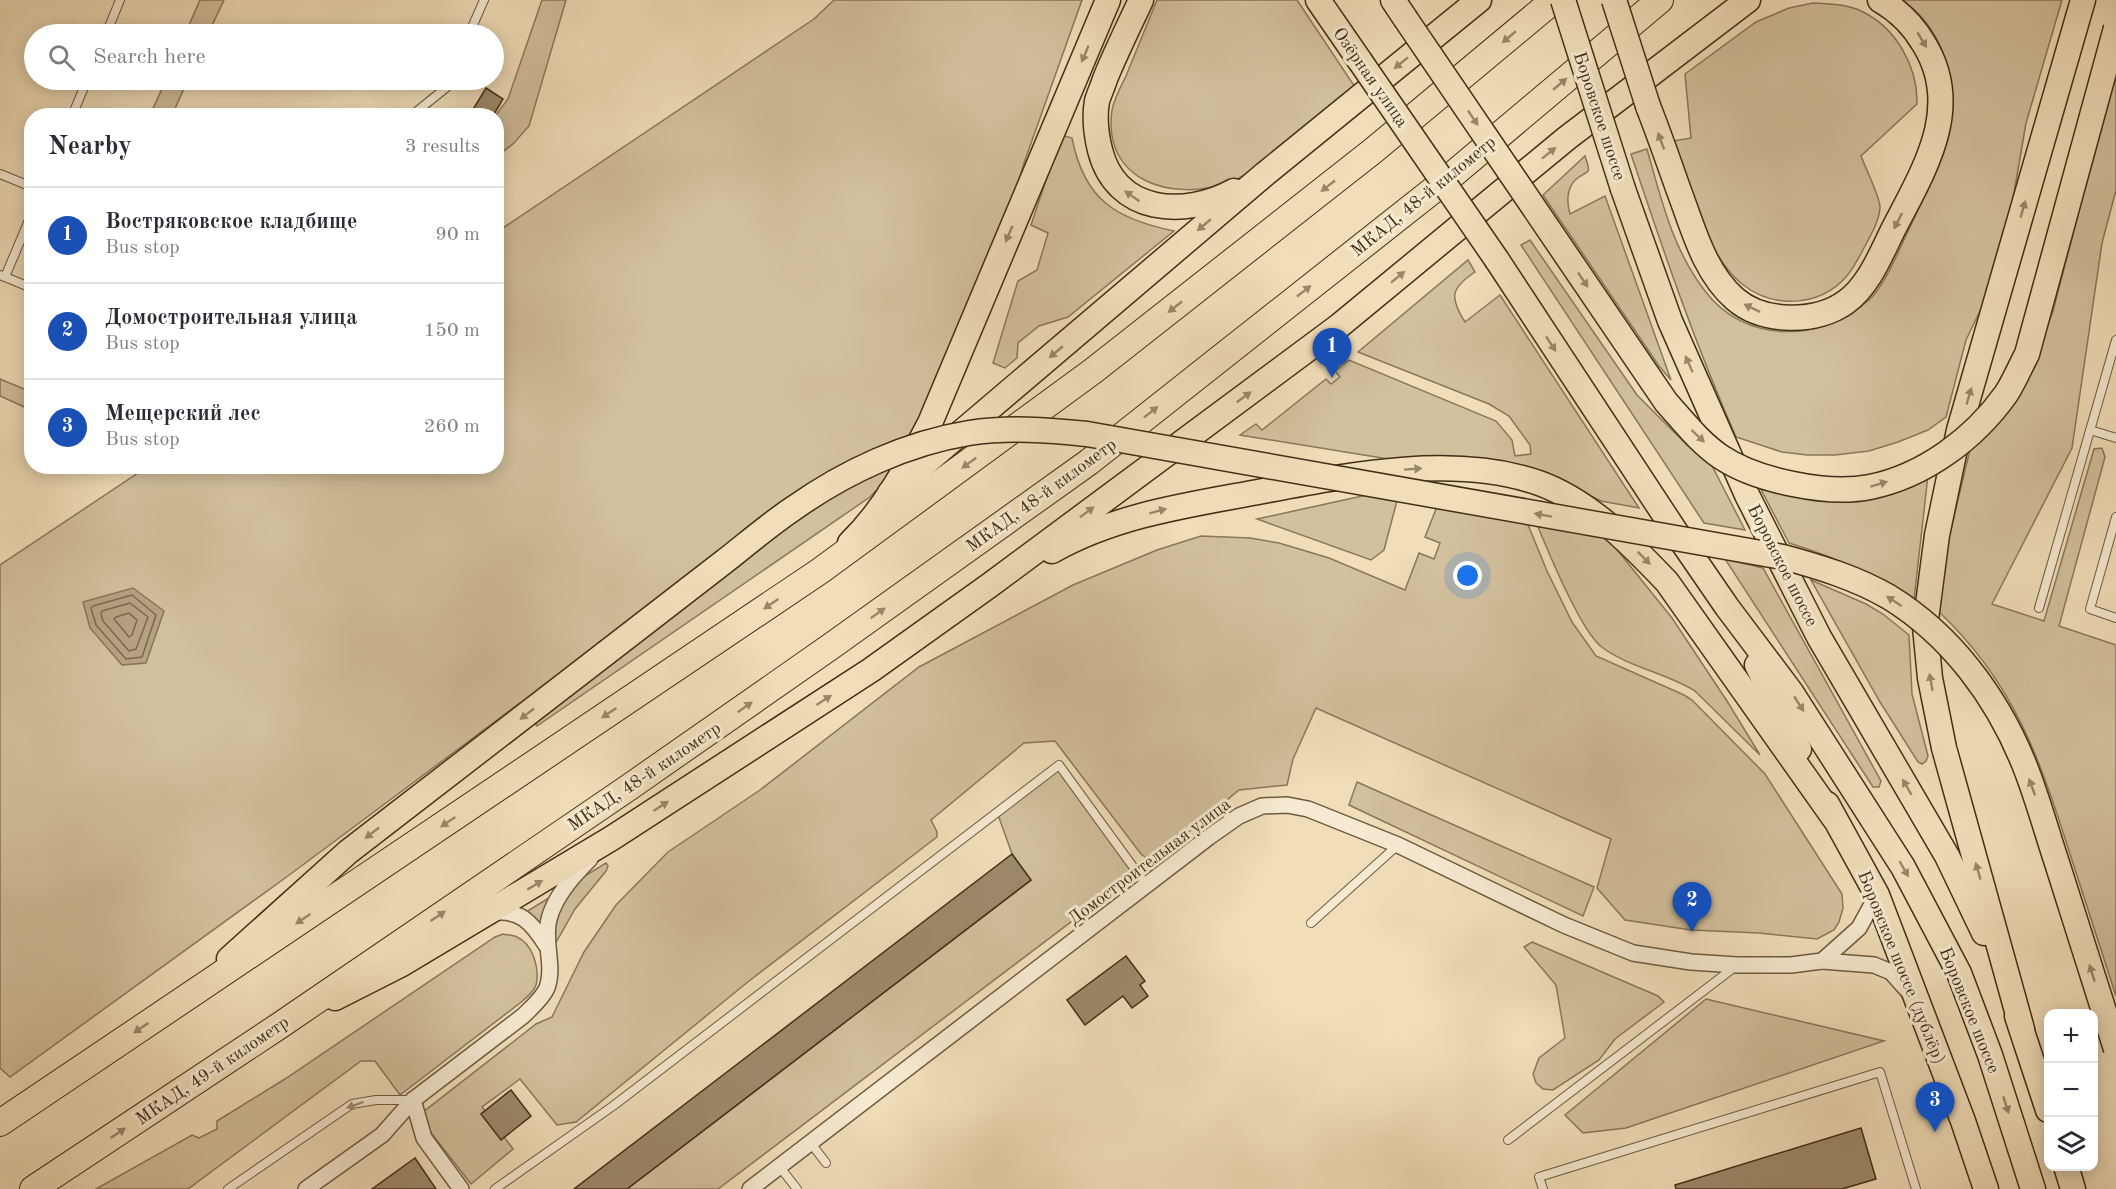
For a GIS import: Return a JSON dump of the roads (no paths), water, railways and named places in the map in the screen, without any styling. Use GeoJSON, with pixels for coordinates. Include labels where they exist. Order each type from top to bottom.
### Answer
{"type":"FeatureCollection","features":[{"type":"Feature","properties":{"kind":"highway"},"geometry":{"type":"LineString","coordinates":[[0,1123],[820,571],[1093,371],[1364,158],[1554,0]]}},
{"type":"Feature","properties":{"kind":"highway","name":"МКАД, 48-й километр"},"geometry":{"type":"LineString","coordinates":[[390,949],[728,719],[1089,462],[1451,176],[1660,0]]}},
{"type":"Feature","properties":{"kind":"highway","name":"МКАД, 49-й километр"},"geometry":{"type":"LineString","coordinates":[[33,1189],[279,1026],[390,949]]}},
{"type":"Feature","properties":{"kind":"main road"},"geometry":{"type":"LineString","coordinates":[[820,571],[854,539],[890,493],[930,423],[1108,0]]}},
{"type":"Feature","properties":{"kind":"main road"},"geometry":{"type":"LineString","coordinates":[[1141,0],[1114,57],[1098,100],[1095,132],[1103,162],[1115,183],[1139,201],[1166,206],[1197,205],[1225,196],[1265,174]]}},
{"type":"Feature","properties":{"kind":"main road","name":"Озёрная улица"},"geometry":{"type":"LineString","coordinates":[[1318,0],[1424,153]]}},
{"type":"Feature","properties":{"kind":"main road"},"geometry":{"type":"LineString","coordinates":[[890,493],[1265,174],[1479,0]]}},
{"type":"Feature","properties":{"kind":"main road","name":"Боровское шоссе"},"geometry":{"type":"LineString","coordinates":[[1563,0],[1623,189],[1670,321],[1747,495],[1819,637],[1947,856],[1984,933],[2022,1029],[2044,1095]]}},
{"type":"Feature","properties":{"kind":"main road"},"geometry":{"type":"LineString","coordinates":[[1614,0],[1648,106],[1700,248],[1715,274],[1736,299],[1759,312],[1781,317],[1804,317],[1828,312],[1847,301],[1861,288],[1915,188],[1934,145],[1939,126],[1941,93],[1934,59],[1915,29],[1892,7],[1880,0]]}},
{"type":"Feature","properties":{"kind":"main road"},"geometry":{"type":"LineString","coordinates":[[279,1026],[402,964],[485,915],[612,838],[871,670],[990,585],[1339,326],[1567,138],[1742,5],[1760,0]]}},
{"type":"Feature","properties":{"kind":"main road"},"geometry":{"type":"LineString","coordinates":[[2022,1029],[1944,748],[1930,678],[1925,627],[1937,535],[1959,430],[2083,0]]}},
{"type":"Feature","properties":{"kind":"main road"},"geometry":{"type":"LineString","coordinates":[[1399,9],[1666,402],[1693,432],[1721,457],[1767,478],[1819,489],[1869,487],[1906,476],[1946,453],[1978,428],[2007,393],[2027,354],[2116,28]]}},
{"type":"Feature","properties":{"kind":"main road","name":"Боровское шоссе"},"geometry":{"type":"LineString","coordinates":[[1424,153],[1727,607],[1791,692],[1904,867],[1954,962],[1990,1055],[2033,1189]]}},
{"type":"Feature","properties":{"kind":"main road"},"geometry":{"type":"LineString","coordinates":[[190,995],[348,852],[794,507],[845,477],[892,454],[970,433],[1028,430],[1087,434],[1791,559],[1857,581],[1893,600],[1946,643],[1980,683],[2015,743],[2027,772],[2116,1049]]}},
{"type":"Feature","properties":{"kind":"main road"},"geometry":{"type":"LineString","coordinates":[[990,585],[1063,544],[1113,524],[1163,509],[1324,479],[1376,472],[1428,468],[1512,475],[1569,497],[1610,527],[1647,560],[1692,614],[1834,818]]}},
{"type":"Feature","properties":{"kind":"main road"},"geometry":{"type":"LineString","coordinates":[[1727,607],[1834,818]]}},
{"type":"Feature","properties":{"kind":"main road","name":"Боровское шоссе (дублёр)"},"geometry":{"type":"LineString","coordinates":[[1834,818],[1877,895],[1964,1121],[1986,1189]]}},
{"type":"Feature","properties":{"kind":"main road"},"geometry":{"type":"LineString","coordinates":[[2067,1171],[2073,1189]]}},
{"type":"Feature","properties":{"kind":"street","name":"Домостроительная улица"},"geometry":{"type":"LineString","coordinates":[[750,1189],[1239,816],[1262,806],[1287,805],[1308,809],[1398,845],[1548,918],[1633,953],[1691,962],[1737,965],[1791,965],[1822,961],[1874,965],[1891,972],[1919,1005]]}},
{"type":"Feature","properties":{"kind":"street"},"geometry":{"type":"LineString","coordinates":[[306,1189],[382,1135],[413,1100],[523,1016],[535,1004],[547,988],[548,921],[555,902],[583,866],[612,838]]}},
{"type":"Feature","properties":{"kind":"street"},"geometry":{"type":"LineString","coordinates":[[1822,961],[1859,928],[1877,895]]}},
{"type":"Feature","properties":{"kind":"street"},"geometry":{"type":"LineString","coordinates":[[485,915],[503,911],[518,915],[531,922],[546,945]]}},
{"type":"Feature","properties":{"kind":"street"},"geometry":{"type":"LineString","coordinates":[[413,1100],[424,1138],[461,1189]]}},
{"type":"Feature","properties":{"kind":"lane"},"geometry":{"type":"LineString","coordinates":[[110,24],[120,0]]}},
{"type":"Feature","properties":{"kind":"lane"},"geometry":{"type":"LineString","coordinates":[[473,24],[484,0]]}},
{"type":"Feature","properties":{"kind":"lane"},"geometry":{"type":"LineString","coordinates":[[75,108],[83,90]]}},
{"type":"Feature","properties":{"kind":"lane"},"geometry":{"type":"LineString","coordinates":[[421,108],[443,90]]}},
{"type":"Feature","properties":{"kind":"lane"},"geometry":{"type":"LineString","coordinates":[[0,174],[24,184]]}},
{"type":"Feature","properties":{"kind":"lane"},"geometry":{"type":"LineString","coordinates":[[24,230],[3,276],[24,285]]}},
{"type":"Feature","properties":{"kind":"lane"},"geometry":{"type":"LineString","coordinates":[[2039,608],[2116,340]]}},
{"type":"Feature","properties":{"kind":"lane"},"geometry":{"type":"LineString","coordinates":[[2090,430],[2116,438]]}},
{"type":"Feature","properties":{"kind":"lane"},"geometry":{"type":"LineString","coordinates":[[2116,517],[2090,609],[2116,618]]}},
{"type":"Feature","properties":{"kind":"lane"},"geometry":{"type":"LineString","coordinates":[[495,1189],[613,1106],[1059,765],[1147,886]]}},
{"type":"Feature","properties":{"kind":"lane"},"geometry":{"type":"LineString","coordinates":[[1311,923],[1398,845]]}},
{"type":"Feature","properties":{"kind":"lane"},"geometry":{"type":"LineString","coordinates":[[1508,1140],[1737,965]]}},
{"type":"Feature","properties":{"kind":"lane"},"geometry":{"type":"LineString","coordinates":[[1543,1189],[1539,1177],[1880,1072],[1916,1189]]}},
{"type":"Feature","properties":{"kind":"lane"},"geometry":{"type":"LineString","coordinates":[[228,1189],[352,1104],[376,1100],[413,1100]]}},
{"type":"Feature","properties":{"kind":"lane"},"geometry":{"type":"LineString","coordinates":[[810,1142],[826,1163]]}},
{"type":"Feature","properties":{"kind":"lane"},"geometry":{"type":"LineString","coordinates":[[779,1166],[797,1189]]}},
{"type":"Feature","properties":{"kind":"water"},"geometry":{"type":"Polygon","coordinates":[[[133,588],[164,611],[146,663],[122,665],[90,628],[83,602],[133,588]]]}},
{"type":"Feature","properties":{"kind":"place","name":"Востряковское кладбище"},"geometry":{"type":"Point","coordinates":[1332,378]}},
{"type":"Feature","properties":{"kind":"place","name":"Домостроительная улица"},"geometry":{"type":"Point","coordinates":[1692,932]}},
{"type":"Feature","properties":{"kind":"place","name":"Мещерский лес"},"geometry":{"type":"Point","coordinates":[1935,1132]}}]}
